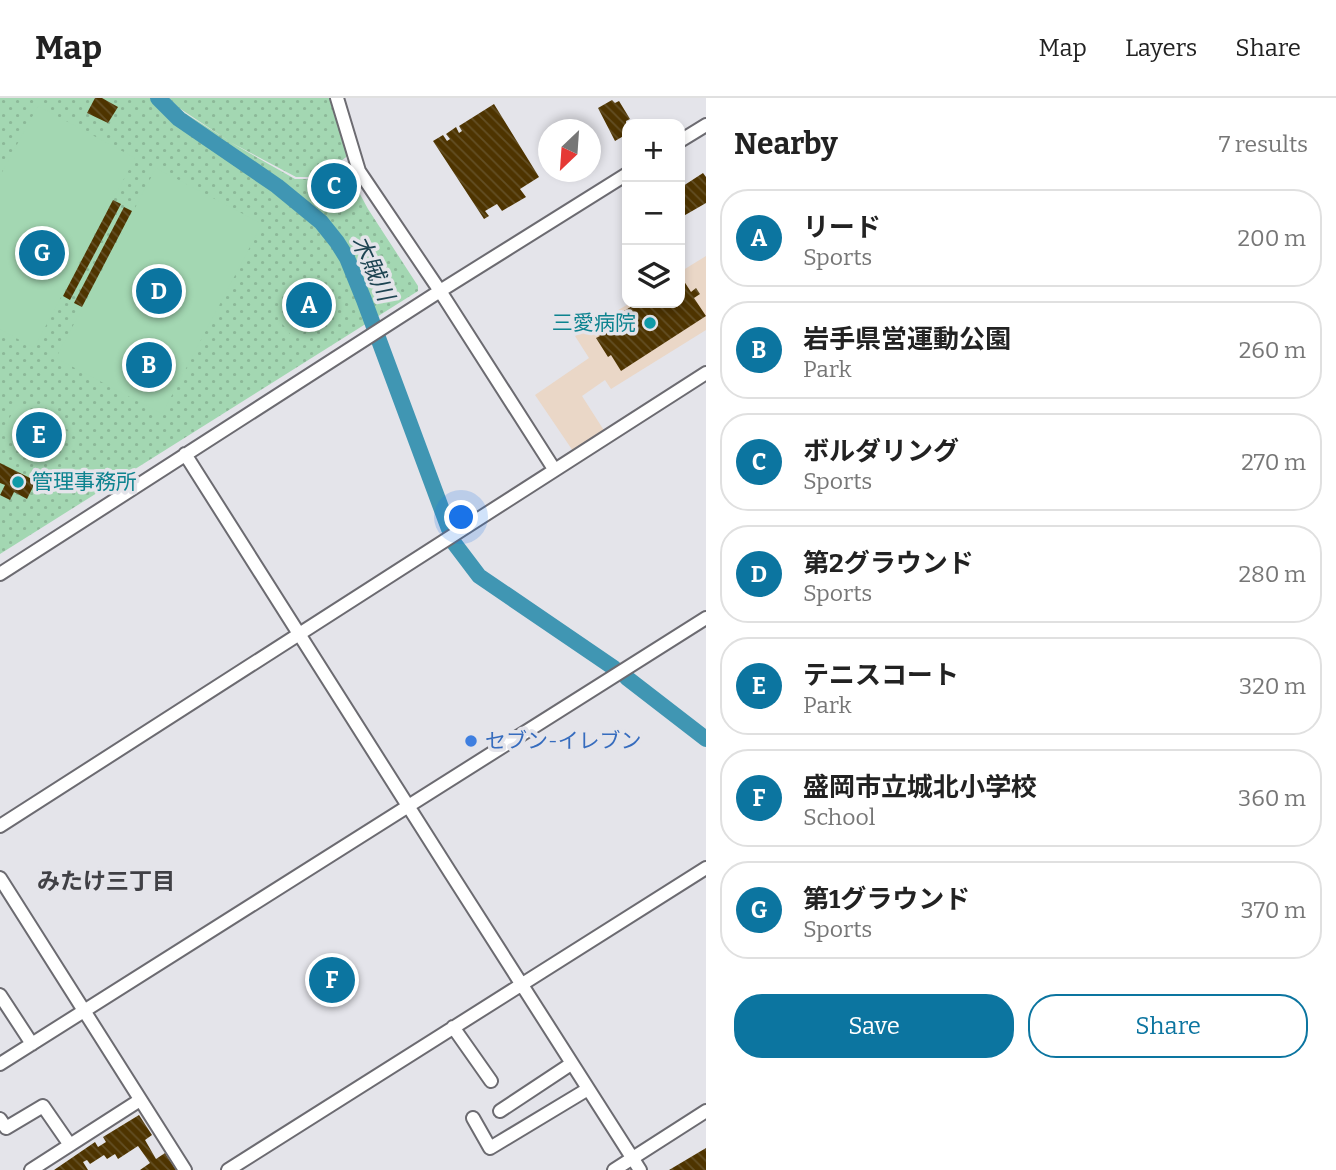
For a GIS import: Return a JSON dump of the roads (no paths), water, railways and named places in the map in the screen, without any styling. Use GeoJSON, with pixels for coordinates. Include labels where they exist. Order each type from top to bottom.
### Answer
{"type":"FeatureCollection","features":[{"type":"Feature","properties":{"kind":"street"},"geometry":{"type":"LineString","coordinates":[[337,98],[359,171],[554,469]]}},
{"type":"Feature","properties":{"kind":"street"},"geometry":{"type":"LineString","coordinates":[[685,138],[706,125]]}},
{"type":"Feature","properties":{"kind":"street"},"geometry":{"type":"LineString","coordinates":[[0,573],[622,177]]}},
{"type":"Feature","properties":{"kind":"street"},"geometry":{"type":"LineString","coordinates":[[0,826],[706,373]]}},
{"type":"Feature","properties":{"kind":"street"},"geometry":{"type":"LineString","coordinates":[[186,454],[640,1170]]}},
{"type":"Feature","properties":{"kind":"street"},"geometry":{"type":"LineString","coordinates":[[0,1064],[706,618]]}},
{"type":"Feature","properties":{"kind":"street"},"geometry":{"type":"LineString","coordinates":[[228,1170],[706,868]]}},
{"type":"Feature","properties":{"kind":"street"},"geometry":{"type":"LineString","coordinates":[[0,878],[185,1170]]}},
{"type":"Feature","properties":{"kind":"street"},"geometry":{"type":"LineString","coordinates":[[0,995],[32,1044]]}},
{"type":"Feature","properties":{"kind":"street"},"geometry":{"type":"LineString","coordinates":[[453,1027],[491,1081]]}},
{"type":"Feature","properties":{"kind":"street"},"geometry":{"type":"LineString","coordinates":[[500,1111],[572,1064]]}},
{"type":"Feature","properties":{"kind":"street"},"geometry":{"type":"LineString","coordinates":[[473,1118],[490,1148],[587,1088]]}},
{"type":"Feature","properties":{"kind":"street"},"geometry":{"type":"LineString","coordinates":[[32,1170],[140,1100]]}},
{"type":"Feature","properties":{"kind":"street"},"geometry":{"type":"LineString","coordinates":[[0,1119],[6,1128],[43,1106],[70,1145]]}},
{"type":"Feature","properties":{"kind":"street"},"geometry":{"type":"LineString","coordinates":[[614,1170],[706,1111]]}},
{"type":"Feature","properties":{"kind":"waterway","name":"木賊川"},"geometry":{"type":"LineString","coordinates":[[158,98],[179,119],[277,186],[321,222],[337,242],[347,258],[364,300],[449,529]]}},
{"type":"Feature","properties":{"kind":"waterway","name":"木賊川"},"geometry":{"type":"LineString","coordinates":[[454,543],[479,576],[614,668]]}},
{"type":"Feature","properties":{"kind":"waterway","name":"木賊川"},"geometry":{"type":"LineString","coordinates":[[627,678],[706,739]]}},
{"type":"Feature","properties":{"kind":"place","name":"ボルダリング"},"geometry":{"type":"Point","coordinates":[334,186]}},
{"type":"Feature","properties":{"kind":"place","name":"第1グラウンド"},"geometry":{"type":"Point","coordinates":[42,253]}},
{"type":"Feature","properties":{"kind":"place","name":"第2グラウンド"},"geometry":{"type":"Point","coordinates":[159,291]}},
{"type":"Feature","properties":{"kind":"place","name":"リード"},"geometry":{"type":"Point","coordinates":[309,305]}},
{"type":"Feature","properties":{"kind":"place","name":"三愛病院"},"geometry":{"type":"Point","coordinates":[650,323]}},
{"type":"Feature","properties":{"kind":"place","name":"岩手県営運動公園"},"geometry":{"type":"Point","coordinates":[149,365]}},
{"type":"Feature","properties":{"kind":"place","name":"テニスコート"},"geometry":{"type":"Point","coordinates":[39,435]}},
{"type":"Feature","properties":{"kind":"place","name":"管理事務所"},"geometry":{"type":"Point","coordinates":[18,482]}},
{"type":"Feature","properties":{"kind":"place","name":"セブン-イレブン"},"geometry":{"type":"Point","coordinates":[471,741]}},
{"type":"Feature","properties":{"kind":"place","name":"盛岡市立城北小学校"},"geometry":{"type":"Point","coordinates":[332,980]}},
{"type":"Feature","properties":{"kind":"district","name":"みたけ三丁目"},"geometry":{"type":"Point","coordinates":[106,881]}}]}
